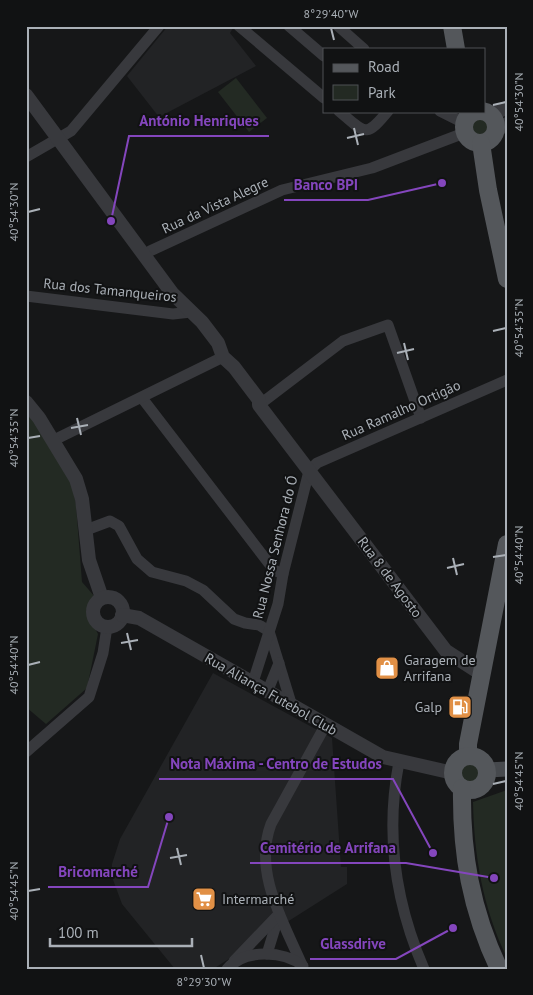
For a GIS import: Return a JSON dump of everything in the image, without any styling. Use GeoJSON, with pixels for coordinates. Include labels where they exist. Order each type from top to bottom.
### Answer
{"type":"FeatureCollection","features":[{"type":"Feature","properties":{"kind":"main road"},"geometry":{"type":"LineString","coordinates":[[452,26],[456,48]]}},
{"type":"Feature","properties":{"kind":"main road"},"geometry":{"type":"LineString","coordinates":[[461,26],[466,48]]}},
{"type":"Feature","properties":{"kind":"main road"},"geometry":{"type":"LineString","coordinates":[[494,134],[471,141],[474,117],[495,124],[494,134],[488,190],[507,279]]}},
{"type":"Feature","properties":{"kind":"main road"},"geometry":{"type":"LineString","coordinates":[[468,756],[468,744],[480,673],[507,544]]}},
{"type":"Feature","properties":{"kind":"main road"},"geometry":{"type":"LineString","coordinates":[[468,756],[482,761],[486,770],[482,784],[472,789],[462,788],[455,782],[453,772],[459,760],[468,756]]}},
{"type":"Feature","properties":{"kind":"main road"},"geometry":{"type":"LineString","coordinates":[[486,770],[507,769]]}},
{"type":"Feature","properties":{"kind":"main road"},"geometry":{"type":"LineString","coordinates":[[462,788],[461,826],[467,874],[483,930],[499,969]]}},
{"type":"Feature","properties":{"kind":"street"},"geometry":{"type":"LineString","coordinates":[[26,157],[63,137],[159,26]]}},
{"type":"Feature","properties":{"kind":"street"},"geometry":{"type":"LineString","coordinates":[[238,26],[323,97]]}},
{"type":"Feature","properties":{"kind":"street"},"geometry":{"type":"LineString","coordinates":[[289,26],[323,55]]}},
{"type":"Feature","properties":{"kind":"street"},"geometry":{"type":"LineString","coordinates":[[338,26],[363,48]]}},
{"type":"Feature","properties":{"kind":"street"},"geometry":{"type":"LineString","coordinates":[[26,83],[63,137],[180,290],[191,312]]}},
{"type":"Feature","properties":{"kind":"street"},"geometry":{"type":"LineString","coordinates":[[26,95],[63,137]]}},
{"type":"Feature","properties":{"kind":"street"},"geometry":{"type":"LineString","coordinates":[[446,112],[474,117],[507,108]]}},
{"type":"Feature","properties":{"kind":"street"},"geometry":{"type":"LineString","coordinates":[[340,112],[360,129],[367,131],[374,128],[387,112]]}},
{"type":"Feature","properties":{"kind":"street","name":"Rua da Vista Alegre"},"geometry":{"type":"LineString","coordinates":[[150,251],[282,190],[372,168],[474,117]]}},
{"type":"Feature","properties":{"kind":"street","name":"Rua 8 de Agosto"},"geometry":{"type":"LineString","coordinates":[[63,137],[114,216],[172,293],[202,322],[218,343],[223,357],[234,367],[259,400],[259,405],[446,651],[480,673]]}},
{"type":"Feature","properties":{"kind":"street","name":"Rua dos Tamanqueiros"},"geometry":{"type":"LineString","coordinates":[[26,296],[173,314],[191,312]]}},
{"type":"Feature","properties":{"kind":"street"},"geometry":{"type":"LineString","coordinates":[[259,405],[343,341],[388,325],[422,418]]}},
{"type":"Feature","properties":{"kind":"street"},"geometry":{"type":"LineString","coordinates":[[52,441],[223,357]]}},
{"type":"Feature","properties":{"kind":"street","name":"Rua Ramalho Ortigão"},"geometry":{"type":"LineString","coordinates":[[309,471],[318,463],[507,380]]}},
{"type":"Feature","properties":{"kind":"street"},"geometry":{"type":"LineString","coordinates":[[142,398],[274,570],[283,574]]}},
{"type":"Feature","properties":{"kind":"street"},"geometry":{"type":"LineString","coordinates":[[26,402],[39,418],[76,479],[82,499],[89,560],[102,598]]}},
{"type":"Feature","properties":{"kind":"street","name":"Rua Nossa Senhora do Ó"},"geometry":{"type":"LineString","coordinates":[[253,682],[278,604],[283,574],[309,471]]}},
{"type":"Feature","properties":{"kind":"street"},"geometry":{"type":"LineString","coordinates":[[86,530],[110,520],[119,526],[137,559],[152,572],[186,581],[203,590],[234,618],[244,623],[259,624],[269,631]]}},
{"type":"Feature","properties":{"kind":"street"},"geometry":{"type":"LineString","coordinates":[[102,598],[111,598],[118,602],[122,615],[118,623],[106,627],[98,623],[93,614],[95,605],[102,598]]}},
{"type":"Feature","properties":{"kind":"street","name":"Rua Aliança Futebol Club"},"geometry":{"type":"LineString","coordinates":[[122,615],[139,618],[291,703],[325,726],[383,758],[453,772]]}},
{"type":"Feature","properties":{"kind":"street"},"geometry":{"type":"LineString","coordinates":[[26,752],[89,697],[103,653],[106,627]]}},
{"type":"Feature","properties":{"kind":"street","name":"Rua Nossa Senhora do Ó"},"geometry":{"type":"LineString","coordinates":[[269,631],[291,703]]}},
{"type":"Feature","properties":{"kind":"street"},"geometry":{"type":"LineString","coordinates":[[268,690],[279,662]]}},
{"type":"Feature","properties":{"kind":"street"},"geometry":{"type":"LineString","coordinates":[[304,967],[279,914],[264,868],[265,838],[325,726]]}},
{"type":"Feature","properties":{"kind":"street"},"geometry":{"type":"LineString","coordinates":[[399,762],[395,782],[392,841],[395,876],[401,907],[424,969]]}},
{"type":"Feature","properties":{"kind":"street"},"geometry":{"type":"LineString","coordinates":[[267,954],[279,914]]}},
{"type":"Feature","properties":{"kind":"street"},"geometry":{"type":"LineString","coordinates":[[228,967],[279,914]]}},
{"type":"Feature","properties":{"kind":"street"},"geometry":{"type":"LineString","coordinates":[[228,967],[254,954],[267,954],[293,958],[304,967]]}},
{"type":"Feature","properties":{"kind":"shaded area"},"geometry":{"type":"Polygon","coordinates":[[[168,26],[231,26],[233,28],[230,33],[256,66],[159,117],[127,76],[168,26]]]}},
{"type":"Feature","properties":{"kind":"shaded area"},"geometry":{"type":"Polygon","coordinates":[[[213,673],[332,738],[341,867],[347,867],[347,884],[213,969],[175,969],[122,904],[112,877],[112,864],[120,839],[213,673]]]}},
{"type":"Feature","properties":{"kind":"green space"},"geometry":{"type":"Polygon","coordinates":[[[236,78],[267,118],[249,132],[218,92],[236,78]]]}},
{"type":"Feature","properties":{"kind":"green space"},"geometry":{"type":"Polygon","coordinates":[[[478,117],[485,120],[488,127],[485,134],[478,137],[471,134],[468,127],[471,120],[478,117]]]}},
{"type":"Feature","properties":{"kind":"green space"},"geometry":{"type":"Polygon","coordinates":[[[26,408],[72,482],[76,505],[82,582],[95,597],[88,615],[98,634],[87,688],[46,724],[26,707],[26,408]]]}},
{"type":"Feature","properties":{"kind":"green space"},"geometry":{"type":"Polygon","coordinates":[[[468,761],[476,764],[479,772],[476,780],[468,783],[460,780],[457,772],[460,764],[468,761]]]}},
{"type":"Feature","properties":{"kind":"green space"},"geometry":{"type":"Polygon","coordinates":[[[507,790],[507,958],[492,921],[481,882],[475,842],[473,802],[507,790]]]}},
{"type":"Feature","properties":{"kind":"place","name":"Banco BPI"},"geometry":{"type":"Point","coordinates":[442,183]}},
{"type":"Feature","properties":{"kind":"place","name":"António Henriques"},"geometry":{"type":"Point","coordinates":[111,221]}},
{"type":"Feature","properties":{"kind":"place","name":"Garagem de Arrifana"},"geometry":{"type":"Point","coordinates":[387,668]}},
{"type":"Feature","properties":{"kind":"place","name":"Galp"},"geometry":{"type":"Point","coordinates":[460,707]}},
{"type":"Feature","properties":{"kind":"place","name":"Bricomarché"},"geometry":{"type":"Point","coordinates":[169,817]}},
{"type":"Feature","properties":{"kind":"place","name":"Nota Máxima - Centro de Estudos"},"geometry":{"type":"Point","coordinates":[433,853]}},
{"type":"Feature","properties":{"kind":"place","name":"Cemitério de Arrifana"},"geometry":{"type":"Point","coordinates":[494,878]}},
{"type":"Feature","properties":{"kind":"place","name":"Intermarché"},"geometry":{"type":"Point","coordinates":[204,899]}},
{"type":"Feature","properties":{"kind":"place","name":"Glassdrive"},"geometry":{"type":"Point","coordinates":[453,928]}}]}
